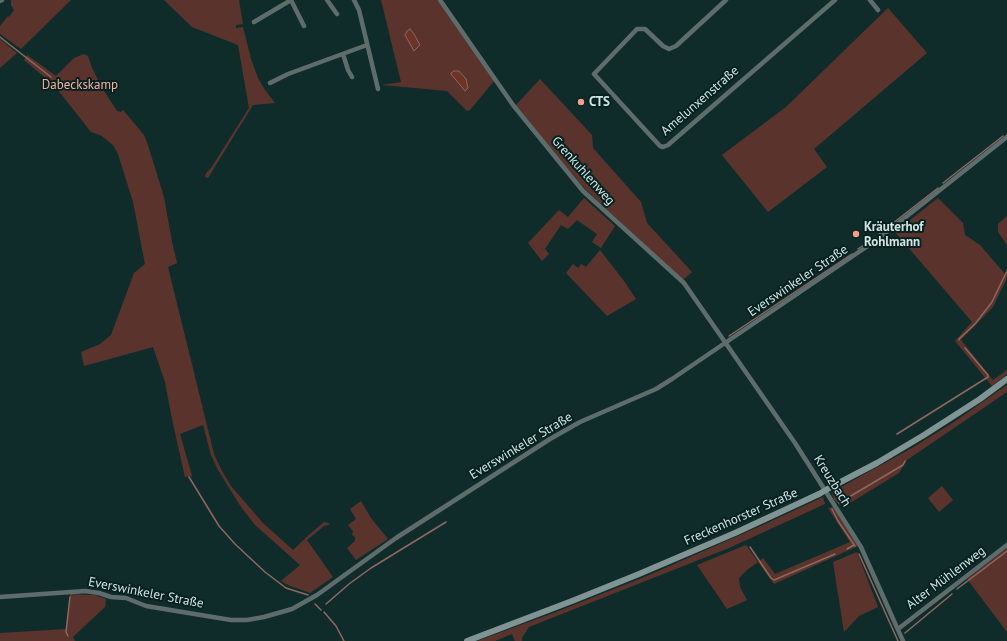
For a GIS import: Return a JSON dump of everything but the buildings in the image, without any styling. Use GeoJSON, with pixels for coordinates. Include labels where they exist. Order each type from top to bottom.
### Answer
{"type":"FeatureCollection","features":[{"type":"Feature","properties":{"kind":"main road","name":"Freckenhorster Straße"},"geometry":{"type":"LineString","coordinates":[[467,641],[646,571],[749,527],[819,494],[924,435],[1007,379]]}},
{"type":"Feature","properties":{"kind":"street"},"geometry":{"type":"LineString","coordinates":[[254,22],[291,0],[304,26]]}},
{"type":"Feature","properties":{"kind":"street"},"geometry":{"type":"LineString","coordinates":[[327,0],[337,14]]}},
{"type":"Feature","properties":{"kind":"street"},"geometry":{"type":"LineString","coordinates":[[354,0],[358,10],[378,89]]}},
{"type":"Feature","properties":{"kind":"street","name":"Grenkuhlenweg"},"geometry":{"type":"LineString","coordinates":[[440,0],[513,105],[553,156],[588,196],[684,283],[726,342]]}},
{"type":"Feature","properties":{"kind":"street","name":"Amelunxenstraße"},"geometry":{"type":"LineString","coordinates":[[726,0],[676,46],[669,49],[663,46],[645,30],[637,29],[594,74],[660,146],[663,147],[668,145],[835,0]]}},
{"type":"Feature","properties":{"kind":"street"},"geometry":{"type":"LineString","coordinates":[[870,0],[878,10]]}},
{"type":"Feature","properties":{"kind":"street"},"geometry":{"type":"LineString","coordinates":[[270,83],[288,74],[367,45]]}},
{"type":"Feature","properties":{"kind":"street"},"geometry":{"type":"LineString","coordinates":[[343,54],[352,77]]}},
{"type":"Feature","properties":{"kind":"street","name":"Everswinkeler Straße"},"geometry":{"type":"LineString","coordinates":[[0,597],[85,590],[111,597],[126,598],[146,606],[231,620],[247,620],[264,617],[292,608],[317,595],[396,538],[550,438],[580,422],[656,389],[878,240],[1007,137]]}},
{"type":"Feature","properties":{"kind":"street","name":"Kreuzbach"},"geometry":{"type":"LineString","coordinates":[[726,342],[795,443],[861,547],[904,641]]}},
{"type":"Feature","properties":{"kind":"street","name":"Alter Mühlenweg"},"geometry":{"type":"LineString","coordinates":[[898,629],[1007,545]]}},
{"type":"Feature","properties":{"kind":"green space"},"geometry":{"type":"Polygon","coordinates":[[[11,0],[71,0],[21,49],[0,34],[0,26],[14,10],[11,5],[11,0]]]}},
{"type":"Feature","properties":{"kind":"green space"},"geometry":{"type":"Polygon","coordinates":[[[164,0],[239,0],[243,24],[236,25],[236,28],[243,27],[251,59],[258,78],[275,103],[253,105],[208,178],[205,177],[206,173],[211,168],[249,108],[238,45],[192,27],[164,0]]]}},
{"type":"Feature","properties":{"kind":"green space"},"geometry":{"type":"Polygon","coordinates":[[[381,0],[438,0],[494,81],[470,110],[467,111],[447,91],[382,85],[401,82],[381,0]]]}},
{"type":"Feature","properties":{"kind":"green space"},"geometry":{"type":"Polygon","coordinates":[[[888,8],[927,53],[814,149],[827,167],[768,212],[722,155],[786,107],[888,8]]]}},
{"type":"Feature","properties":{"kind":"green space"},"geometry":{"type":"Polygon","coordinates":[[[0,39],[17,53],[0,68],[0,39]]]}},
{"type":"Feature","properties":{"kind":"green space","name":"Dabeckskamp"},"geometry":{"type":"Polygon","coordinates":[[[84,54],[88,56],[102,88],[117,111],[121,112],[123,110],[144,135],[147,142],[164,197],[177,263],[168,267],[214,454],[222,471],[231,486],[263,523],[293,550],[324,522],[331,524],[324,526],[307,540],[333,577],[310,593],[281,581],[300,565],[255,525],[241,507],[218,470],[211,455],[203,425],[180,434],[192,476],[185,477],[165,382],[153,347],[84,366],[81,352],[100,344],[111,335],[134,273],[145,264],[133,202],[118,154],[113,145],[102,136],[91,132],[54,85],[24,60],[27,55],[56,76],[74,58],[84,54]]]}},
{"type":"Feature","properties":{"kind":"green space"},"geometry":{"type":"Polygon","coordinates":[[[540,79],[592,135],[593,148],[641,202],[647,223],[692,272],[683,280],[586,190],[516,105],[540,79]]]}},
{"type":"Feature","properties":{"kind":"green space"},"geometry":{"type":"Polygon","coordinates":[[[584,198],[615,226],[601,248],[592,242],[597,234],[577,220],[568,229],[561,225],[545,249],[549,254],[542,261],[528,243],[559,210],[568,217],[584,198]]]}},
{"type":"Feature","properties":{"kind":"green space"},"geometry":{"type":"Polygon","coordinates":[[[938,198],[963,223],[965,235],[980,245],[1005,274],[1007,272],[1007,278],[993,307],[961,340],[993,380],[1007,370],[1007,374],[992,386],[955,341],[972,322],[895,232],[938,198]]]}},
{"type":"Feature","properties":{"kind":"green space"},"geometry":{"type":"Polygon","coordinates":[[[1007,216],[1007,245],[998,232],[998,224],[1007,216]]]}},
{"type":"Feature","properties":{"kind":"green space"},"geometry":{"type":"Polygon","coordinates":[[[600,250],[636,299],[607,316],[566,273],[573,264],[578,268],[581,264],[586,267],[600,250]]]}},
{"type":"Feature","properties":{"kind":"green space"},"geometry":{"type":"Polygon","coordinates":[[[1007,385],[1007,392],[907,460],[899,473],[845,506],[840,505],[834,500],[832,492],[912,448],[954,422],[1007,385]]]}},
{"type":"Feature","properties":{"kind":"green space"},"geometry":{"type":"Polygon","coordinates":[[[942,486],[953,500],[939,512],[928,498],[942,486]]]}},
{"type":"Feature","properties":{"kind":"green space"},"geometry":{"type":"Polygon","coordinates":[[[823,497],[825,504],[729,548],[529,627],[522,638],[522,641],[515,641],[512,634],[495,641],[477,641],[647,576],[823,497]]]}},
{"type":"Feature","properties":{"kind":"green space"},"geometry":{"type":"Polygon","coordinates":[[[361,501],[371,518],[388,539],[356,560],[347,548],[355,541],[355,537],[352,535],[353,531],[348,525],[356,519],[350,509],[361,501]]]}},
{"type":"Feature","properties":{"kind":"green space"},"geometry":{"type":"Polygon","coordinates":[[[834,507],[858,546],[774,584],[758,562],[763,558],[775,574],[850,542],[828,508],[834,507]]]}},
{"type":"Feature","properties":{"kind":"green space"},"geometry":{"type":"Polygon","coordinates":[[[746,545],[758,562],[739,578],[740,587],[747,600],[727,609],[697,565],[746,545]]]}},
{"type":"Feature","properties":{"kind":"green space"},"geometry":{"type":"Polygon","coordinates":[[[1007,548],[1007,632],[967,579],[1007,548]]]}},
{"type":"Feature","properties":{"kind":"green space"},"geometry":{"type":"Polygon","coordinates":[[[857,552],[878,607],[859,616],[844,632],[833,562],[857,552]]]}},
{"type":"Feature","properties":{"kind":"green space"},"geometry":{"type":"Polygon","coordinates":[[[70,594],[95,595],[106,599],[105,607],[73,637],[75,641],[0,641],[0,633],[66,629],[70,594]]]}},
{"type":"Feature","properties":{"kind":"shaded area"},"geometry":{"type":"Polygon","coordinates":[[[410,29],[420,45],[414,51],[405,35],[410,29]]]}},
{"type":"Feature","properties":{"kind":"shaded area"},"geometry":{"type":"Polygon","coordinates":[[[454,71],[459,71],[466,79],[468,88],[465,91],[451,74],[454,71]]]}},
{"type":"Feature","properties":{"kind":"waterway"},"geometry":{"type":"LineString","coordinates":[[0,37],[51,77]]}},
{"type":"Feature","properties":{"kind":"waterway"},"geometry":{"type":"LineString","coordinates":[[943,183],[1003,136]]}},
{"type":"Feature","properties":{"kind":"waterway"},"geometry":{"type":"LineString","coordinates":[[879,234],[938,188]]}},
{"type":"Feature","properties":{"kind":"waterway"},"geometry":{"type":"LineString","coordinates":[[858,249],[874,238]]}},
{"type":"Feature","properties":{"kind":"waterway"},"geometry":{"type":"LineString","coordinates":[[729,336],[852,254]]}},
{"type":"Feature","properties":{"kind":"waterway"},"geometry":{"type":"LineString","coordinates":[[959,340],[975,324],[992,302],[1007,271]]}},
{"type":"Feature","properties":{"kind":"waterway"},"geometry":{"type":"LineString","coordinates":[[897,434],[988,377],[988,375],[965,348]]}},
{"type":"Feature","properties":{"kind":"waterway"},"geometry":{"type":"LineString","coordinates":[[839,503],[903,465],[905,461]]}},
{"type":"Feature","properties":{"kind":"waterway"},"geometry":{"type":"LineString","coordinates":[[189,477],[219,526],[235,544],[265,572],[286,588],[308,595]]}},
{"type":"Feature","properties":{"kind":"waterway"},"geometry":{"type":"LineString","coordinates":[[832,509],[838,521],[855,546],[854,545],[847,549]]}},
{"type":"Feature","properties":{"kind":"waterway"},"geometry":{"type":"LineString","coordinates":[[326,604],[349,584],[371,568],[446,522]]}},
{"type":"Feature","properties":{"kind":"waterway"},"geometry":{"type":"LineString","coordinates":[[750,547],[771,578],[774,580],[835,554]]}},
{"type":"Feature","properties":{"kind":"waterway"},"geometry":{"type":"LineString","coordinates":[[957,589],[1007,551]]}},
{"type":"Feature","properties":{"kind":"waterway"},"geometry":{"type":"LineString","coordinates":[[859,554],[898,641]]}},
{"type":"Feature","properties":{"kind":"waterway"},"geometry":{"type":"LineString","coordinates":[[905,633],[952,594]]}},
{"type":"Feature","properties":{"kind":"waterway"},"geometry":{"type":"LineString","coordinates":[[68,636],[66,632],[70,597]]}},
{"type":"Feature","properties":{"kind":"waterway"},"geometry":{"type":"LineString","coordinates":[[315,604],[321,610]]}},
{"type":"Feature","properties":{"kind":"waterway"},"geometry":{"type":"LineString","coordinates":[[324,612],[336,626],[344,641]]}},
{"type":"Feature","properties":{"kind":"place","name":"CTS"},"geometry":{"type":"Point","coordinates":[581,102]}},
{"type":"Feature","properties":{"kind":"place","name":"Kräuterhof Rohlmann"},"geometry":{"type":"Point","coordinates":[856,234]}}]}
